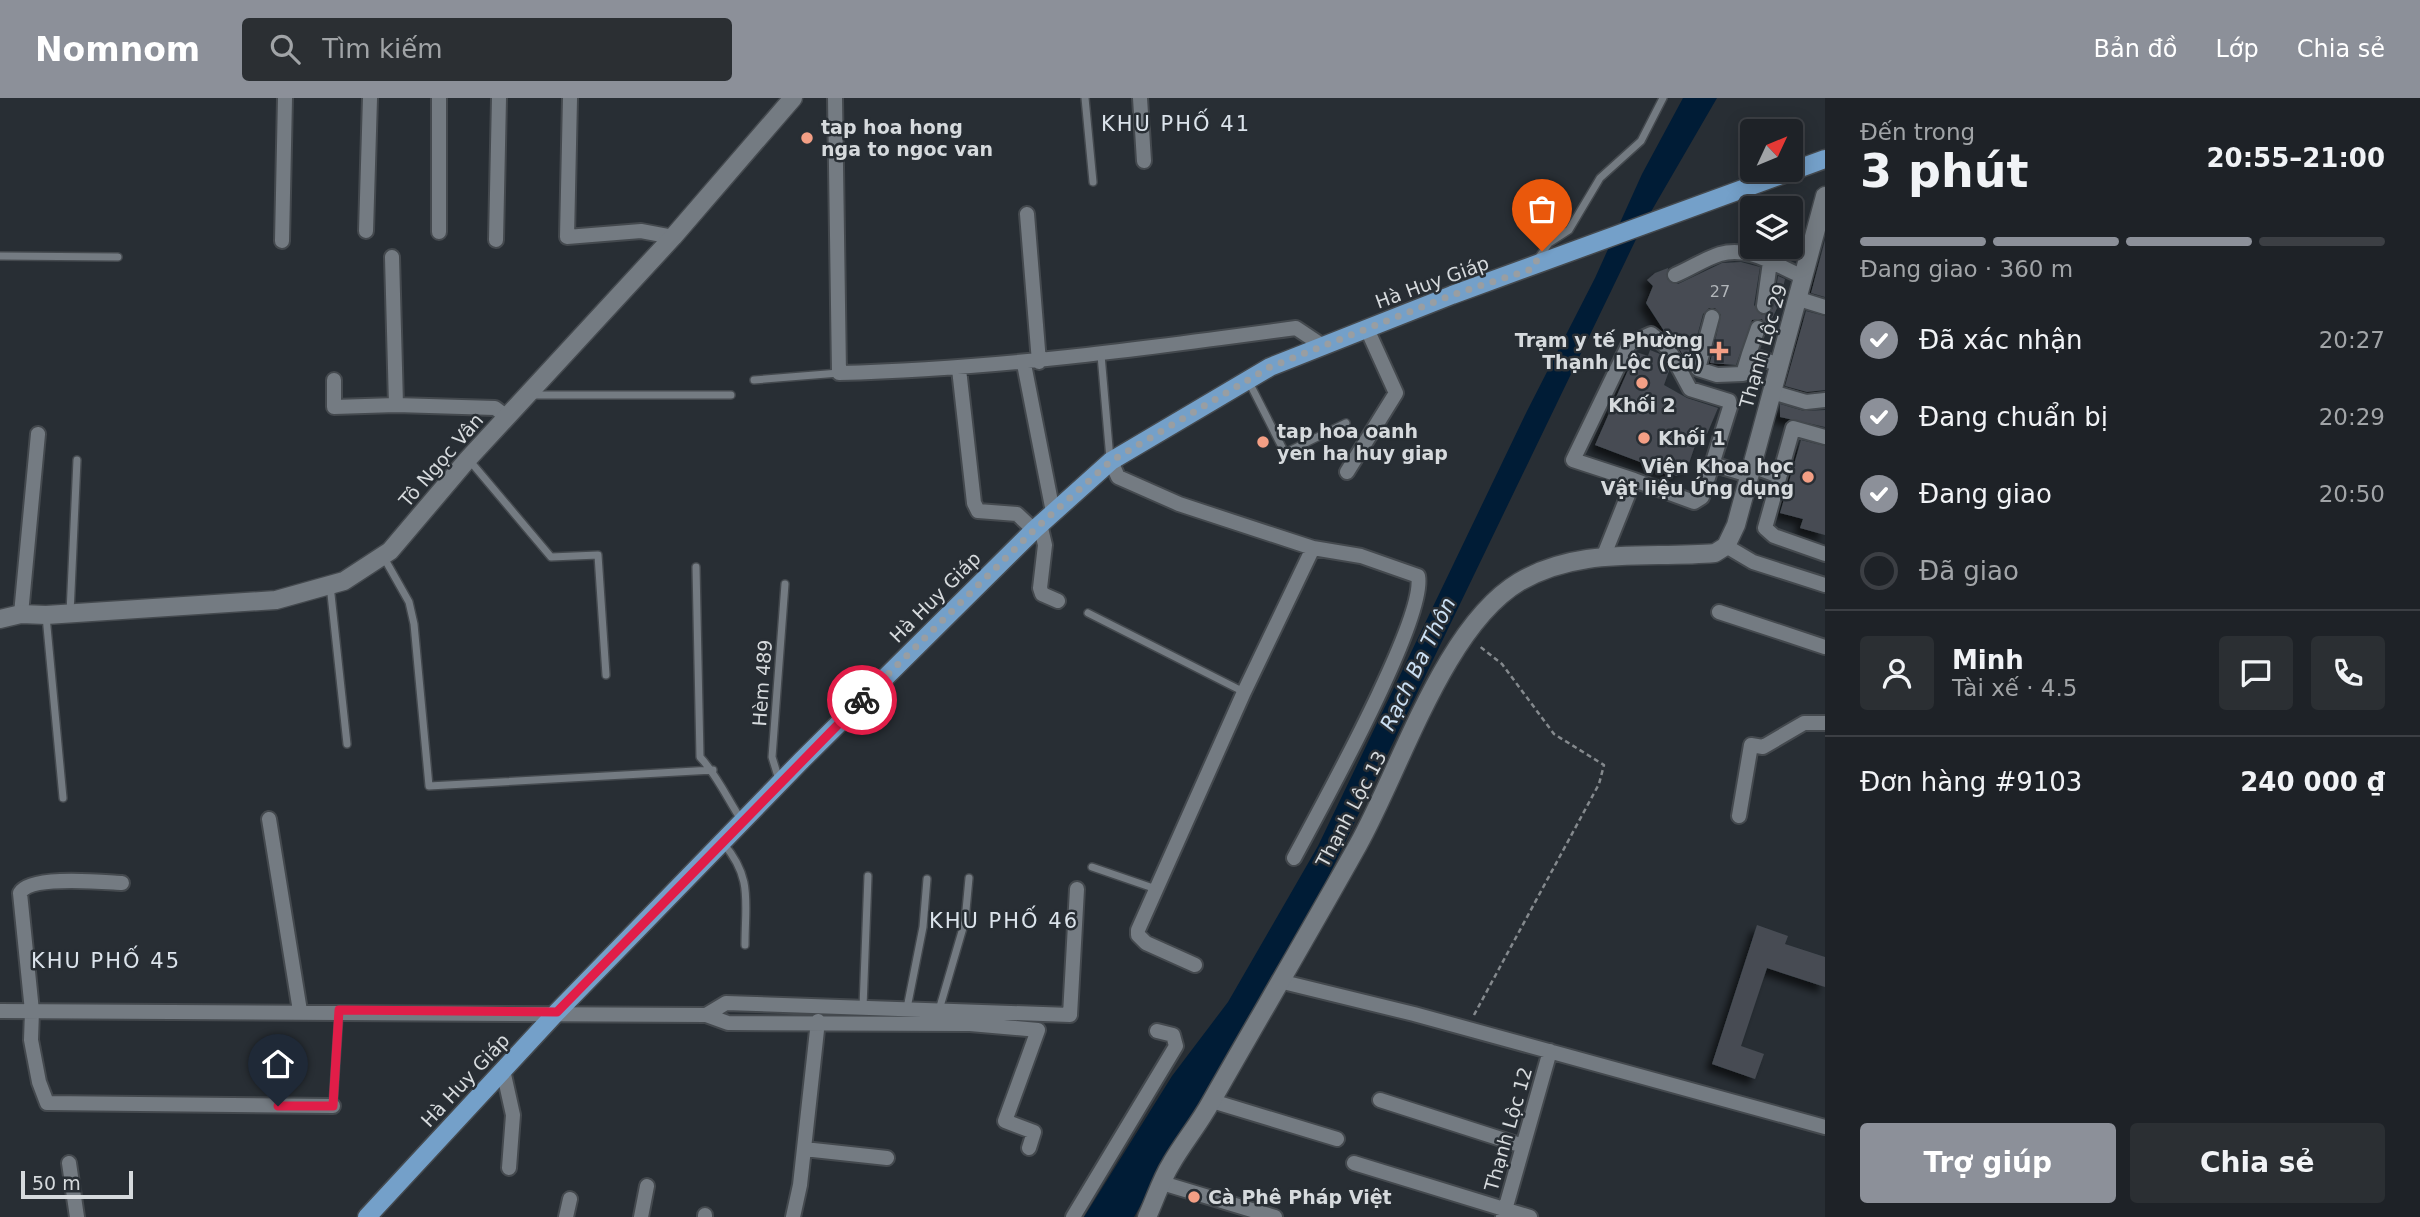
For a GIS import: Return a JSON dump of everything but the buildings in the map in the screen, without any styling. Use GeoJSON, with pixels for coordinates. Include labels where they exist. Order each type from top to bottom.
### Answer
{"type":"FeatureCollection","features":[{"type":"Feature","properties":{"kind":"main road","name":"Hà Huy Giáp"},"geometry":{"type":"LineString","coordinates":[[368,1217],[557,1012],[780,783],[1042,522],[1111,461],[1270,367],[1825,159]]}},
{"type":"Feature","properties":{"kind":"street"},"geometry":{"type":"LineString","coordinates":[[282,241],[285,98]]}},
{"type":"Feature","properties":{"kind":"street"},"geometry":{"type":"LineString","coordinates":[[366,232],[370,98]]}},
{"type":"Feature","properties":{"kind":"street"},"geometry":{"type":"LineString","coordinates":[[439,98],[439,232]]}},
{"type":"Feature","properties":{"kind":"street"},"geometry":{"type":"LineString","coordinates":[[496,240],[499,98]]}},
{"type":"Feature","properties":{"kind":"street"},"geometry":{"type":"LineString","coordinates":[[570,98],[567,237],[641,231],[673,237]]}},
{"type":"Feature","properties":{"kind":"street","name":"Tô Ngọc Vân"},"geometry":{"type":"LineString","coordinates":[[0,619],[21,614],[70,614],[276,600],[344,581],[382,556],[673,237],[793,98]]}},
{"type":"Feature","properties":{"kind":"street"},"geometry":{"type":"LineString","coordinates":[[835,98],[839,373],[959,369],[1032,363],[1296,328],[1323,346]]}},
{"type":"Feature","properties":{"kind":"street"},"geometry":{"type":"LineString","coordinates":[[1140,98],[1144,161]]}},
{"type":"Feature","properties":{"kind":"street","name":"Thạnh Lộc 29"},"geometry":{"type":"LineString","coordinates":[[1726,545],[1733,534],[1751,471],[1825,196]]}},
{"type":"Feature","properties":{"kind":"street"},"geometry":{"type":"LineString","coordinates":[[1027,214],[1032,363],[1045,545],[1040,589],[1042,594],[1058,601]]}},
{"type":"Feature","properties":{"kind":"street"},"geometry":{"type":"LineString","coordinates":[[1675,275],[1722,253],[1756,255],[1804,277]]}},
{"type":"Feature","properties":{"kind":"street"},"geometry":{"type":"LineString","coordinates":[[392,257],[396,405]]}},
{"type":"Feature","properties":{"kind":"street"},"geometry":{"type":"LineString","coordinates":[[1764,306],[1770,262]]}},
{"type":"Feature","properties":{"kind":"street"},"geometry":{"type":"LineString","coordinates":[[1799,299],[1825,307]]}},
{"type":"Feature","properties":{"kind":"street"},"geometry":{"type":"LineString","coordinates":[[1712,317],[1698,369],[1717,374],[1743,374],[1758,328]]}},
{"type":"Feature","properties":{"kind":"street"},"geometry":{"type":"LineString","coordinates":[[1347,472],[1395,393],[1367,329]]}},
{"type":"Feature","properties":{"kind":"street"},"geometry":{"type":"LineString","coordinates":[[1651,334],[1668,348],[1690,389],[1728,401],[1730,407],[1702,497],[1694,502],[1634,480],[1573,460],[1629,344],[1651,334]]}},
{"type":"Feature","properties":{"kind":"street"},"geometry":{"type":"LineString","coordinates":[[1749,354],[1779,365]]}},
{"type":"Feature","properties":{"kind":"street"},"geometry":{"type":"LineString","coordinates":[[959,369],[974,503],[978,511],[1017,514],[1042,522]]}},
{"type":"Feature","properties":{"kind":"street"},"geometry":{"type":"LineString","coordinates":[[334,380],[334,407],[396,405],[495,408],[507,417]]}},
{"type":"Feature","properties":{"kind":"street"},"geometry":{"type":"LineString","coordinates":[[1772,392],[1806,402],[1825,400]]}},
{"type":"Feature","properties":{"kind":"street"},"geometry":{"type":"LineString","coordinates":[[1825,437],[1793,428],[1766,521],[1768,532],[1825,554]]}},
{"type":"Feature","properties":{"kind":"street"},"geometry":{"type":"LineString","coordinates":[[21,614],[38,434]]}},
{"type":"Feature","properties":{"kind":"street"},"geometry":{"type":"LineString","coordinates":[[1111,461],[1118,477],[1166,498],[1313,548],[1361,556],[1418,576],[1420,586],[1380,693],[1294,858]]}},
{"type":"Feature","properties":{"kind":"street"},"geometry":{"type":"LineString","coordinates":[[1712,464],[1779,476]]}},
{"type":"Feature","properties":{"kind":"street"},"geometry":{"type":"LineString","coordinates":[[1604,555],[1634,480]]}},
{"type":"Feature","properties":{"kind":"street"},"geometry":{"type":"LineString","coordinates":[[1726,545],[1753,562],[1825,584]]}},
{"type":"Feature","properties":{"kind":"street","name":"Thạnh Lộc 13"},"geometry":{"type":"LineString","coordinates":[[1147,1217],[1170,1166],[1212,1101],[1387,792],[1427,703],[1462,640],[1480,615],[1518,583],[1547,568],[1604,555],[1715,553],[1726,545]]}},
{"type":"Feature","properties":{"kind":"street"},"geometry":{"type":"LineString","coordinates":[[1195,965],[1146,943],[1138,936],[1138,930],[1244,692],[1313,548]]}},
{"type":"Feature","properties":{"kind":"street"},"geometry":{"type":"LineString","coordinates":[[1719,612],[1825,647]]}},
{"type":"Feature","properties":{"kind":"street"},"geometry":{"type":"LineString","coordinates":[[1739,816],[1751,745],[1763,747],[1804,723],[1825,723]]}},
{"type":"Feature","properties":{"kind":"street"},"geometry":{"type":"LineString","coordinates":[[269,819],[300,1011]]}},
{"type":"Feature","properties":{"kind":"street"},"geometry":{"type":"LineString","coordinates":[[122,883],[69,881],[23,888],[20,893],[33,1011],[31,1040],[38,1082],[47,1103],[333,1106]]}},
{"type":"Feature","properties":{"kind":"street"},"geometry":{"type":"LineString","coordinates":[[706,1014],[726,1003],[1070,1015],[1077,889]]}},
{"type":"Feature","properties":{"kind":"street"},"geometry":{"type":"LineString","coordinates":[[1279,981],[1467,1028],[1825,1127]]}},
{"type":"Feature","properties":{"kind":"street"},"geometry":{"type":"LineString","coordinates":[[0,1011],[339,1010],[706,1014],[728,1023],[818,1021],[970,1024],[1038,1030],[1005,1121],[1034,1132],[1029,1148]]}},
{"type":"Feature","properties":{"kind":"street"},"geometry":{"type":"LineString","coordinates":[[793,1217],[804,1149],[818,1021]]}},
{"type":"Feature","properties":{"kind":"street"},"geometry":{"type":"LineString","coordinates":[[1073,1217],[1176,1046],[1173,1035],[1157,1031]]}},
{"type":"Feature","properties":{"kind":"street","name":"Thạnh Lộc 12"},"geometry":{"type":"LineString","coordinates":[[1504,1213],[1550,1051]]}},
{"type":"Feature","properties":{"kind":"street"},"geometry":{"type":"LineString","coordinates":[[503,1070],[513,1115],[509,1168]]}},
{"type":"Feature","properties":{"kind":"street"},"geometry":{"type":"LineString","coordinates":[[1380,1100],[1523,1146]]}},
{"type":"Feature","properties":{"kind":"street"},"geometry":{"type":"LineString","coordinates":[[1212,1101],[1337,1139]]}},
{"type":"Feature","properties":{"kind":"street"},"geometry":{"type":"LineString","coordinates":[[804,1149],[887,1158]]}},
{"type":"Feature","properties":{"kind":"street"},"geometry":{"type":"LineString","coordinates":[[69,1163],[77,1217]]}},
{"type":"Feature","properties":{"kind":"street"},"geometry":{"type":"LineString","coordinates":[[1354,1163],[1504,1213],[1530,1217]]}},
{"type":"Feature","properties":{"kind":"street"},"geometry":{"type":"LineString","coordinates":[[1162,1183],[1275,1217]]}},
{"type":"Feature","properties":{"kind":"street"},"geometry":{"type":"LineString","coordinates":[[641,1217],[647,1186]]}},
{"type":"Feature","properties":{"kind":"street"},"geometry":{"type":"LineString","coordinates":[[566,1217],[570,1199]]}},
{"type":"Feature","properties":{"kind":"lane"},"geometry":{"type":"LineString","coordinates":[[1085,98],[1093,182]]}},
{"type":"Feature","properties":{"kind":"lane"},"geometry":{"type":"LineString","coordinates":[[1532,269],[1549,243],[1569,230],[1600,178],[1642,141],[1663,98]]}},
{"type":"Feature","properties":{"kind":"lane"},"geometry":{"type":"LineString","coordinates":[[0,256],[118,257]]}},
{"type":"Feature","properties":{"kind":"lane"},"geometry":{"type":"LineString","coordinates":[[1101,355],[1111,461]]}},
{"type":"Feature","properties":{"kind":"lane"},"geometry":{"type":"LineString","coordinates":[[754,380],[839,373]]}},
{"type":"Feature","properties":{"kind":"lane"},"geometry":{"type":"LineString","coordinates":[[1247,380],[1285,453],[1346,423]]}},
{"type":"Feature","properties":{"kind":"lane"},"geometry":{"type":"LineString","coordinates":[[528,394],[731,395]]}},
{"type":"Feature","properties":{"kind":"lane"},"geometry":{"type":"LineString","coordinates":[[468,459],[551,557],[598,555],[606,675]]}},
{"type":"Feature","properties":{"kind":"lane"},"geometry":{"type":"LineString","coordinates":[[70,614],[76,460]]}},
{"type":"Feature","properties":{"kind":"lane"},"geometry":{"type":"LineString","coordinates":[[382,556],[409,602],[414,624],[429,786],[713,770]]}},
{"type":"Feature","properties":{"kind":"lane"},"geometry":{"type":"LineString","coordinates":[[696,567],[700,757],[713,770],[719,786],[743,822]]}},
{"type":"Feature","properties":{"kind":"lane","name":"Hèm 489"},"geometry":{"type":"LineString","coordinates":[[780,783],[772,757],[785,584]]}},
{"type":"Feature","properties":{"kind":"lane"},"geometry":{"type":"LineString","coordinates":[[330,585],[347,744]]}},
{"type":"Feature","properties":{"kind":"lane"},"geometry":{"type":"LineString","coordinates":[[1088,613],[1244,692]]}},
{"type":"Feature","properties":{"kind":"lane"},"geometry":{"type":"LineString","coordinates":[[46,615],[63,798]]}},
{"type":"Feature","properties":{"kind":"lane"},"geometry":{"type":"LineString","coordinates":[[722,843],[737,859],[745,877],[745,944]]}},
{"type":"Feature","properties":{"kind":"lane"},"geometry":{"type":"LineString","coordinates":[[1092,867],[1156,890]]}},
{"type":"Feature","properties":{"kind":"lane"},"geometry":{"type":"LineString","coordinates":[[863,1007],[868,876]]}},
{"type":"Feature","properties":{"kind":"lane"},"geometry":{"type":"LineString","coordinates":[[939,1010],[965,921],[969,878]]}},
{"type":"Feature","properties":{"kind":"lane"},"geometry":{"type":"LineString","coordinates":[[907,1008],[923,927],[927,879]]}},
{"type":"Feature","properties":{"kind":"lane"},"geometry":{"type":"LineString","coordinates":[[333,1106],[339,1010]]}},
{"type":"Feature","properties":{"kind":"path"},"geometry":{"type":"LineString","coordinates":[[1462,640],[1488,650],[1502,664],[1554,734],[1604,765],[1599,784],[1467,1028]]}},
{"type":"Feature","properties":{"kind":"water","name":"Rạch Ba Thôn"},"geometry":{"type":"Polygon","coordinates":[[[1683,98],[1717,98],[1641,229],[1279,979],[1179,1137],[1134,1217],[1084,1217],[1172,1076],[1228,1002],[1318,846],[1527,411],[1595,278],[1642,174],[1683,98]]]}},
{"type":"Feature","properties":{"kind":"way so far"},"geometry":{"type":"LineString","coordinates":[[862,700],[1034,530],[1111,461],[1270,367],[1452,295],[1532,269],[1542,251]]}},
{"type":"Feature","properties":{"kind":"place","name":"tap hoa hong nga to ngoc van"},"geometry":{"type":"Point","coordinates":[807,138]}},
{"type":"Feature","properties":{"kind":"place","name":"Trạm y tế Phường Thạnh Lộc (Cũ)"},"geometry":{"type":"Point","coordinates":[1719,351]}},
{"type":"Feature","properties":{"kind":"place","name":"Khối 2"},"geometry":{"type":"Point","coordinates":[1642,383]}},
{"type":"Feature","properties":{"kind":"place","name":"Khối 1"},"geometry":{"type":"Point","coordinates":[1644,438]}},
{"type":"Feature","properties":{"kind":"place","name":"tap hoa oanh yen ha huy giap"},"geometry":{"type":"Point","coordinates":[1263,442]}},
{"type":"Feature","properties":{"kind":"place","name":"Viện Khoa học Vật liệu Ứng dụng"},"geometry":{"type":"Point","coordinates":[1808,477]}},
{"type":"Feature","properties":{"kind":"place","name":"Cà Phê Pháp Việt"},"geometry":{"type":"Point","coordinates":[1194,1197]}},
{"type":"Feature","properties":{"kind":"district","name":"KHU PHỐ 41"},"geometry":{"type":"Point","coordinates":[1176,124]}},
{"type":"Feature","properties":{"kind":"district","name":"KHU PHỐ 46"},"geometry":{"type":"Point","coordinates":[1004,921]}},
{"type":"Feature","properties":{"kind":"district","name":"KHU PHỐ 45"},"geometry":{"type":"Point","coordinates":[106,961]}},
{"type":"Feature","properties":{"kind":"route"},"geometry":{"type":"LineString","coordinates":[[278,1106],[333,1106],[339,1010],[557,1012],[862,700]]}}]}
